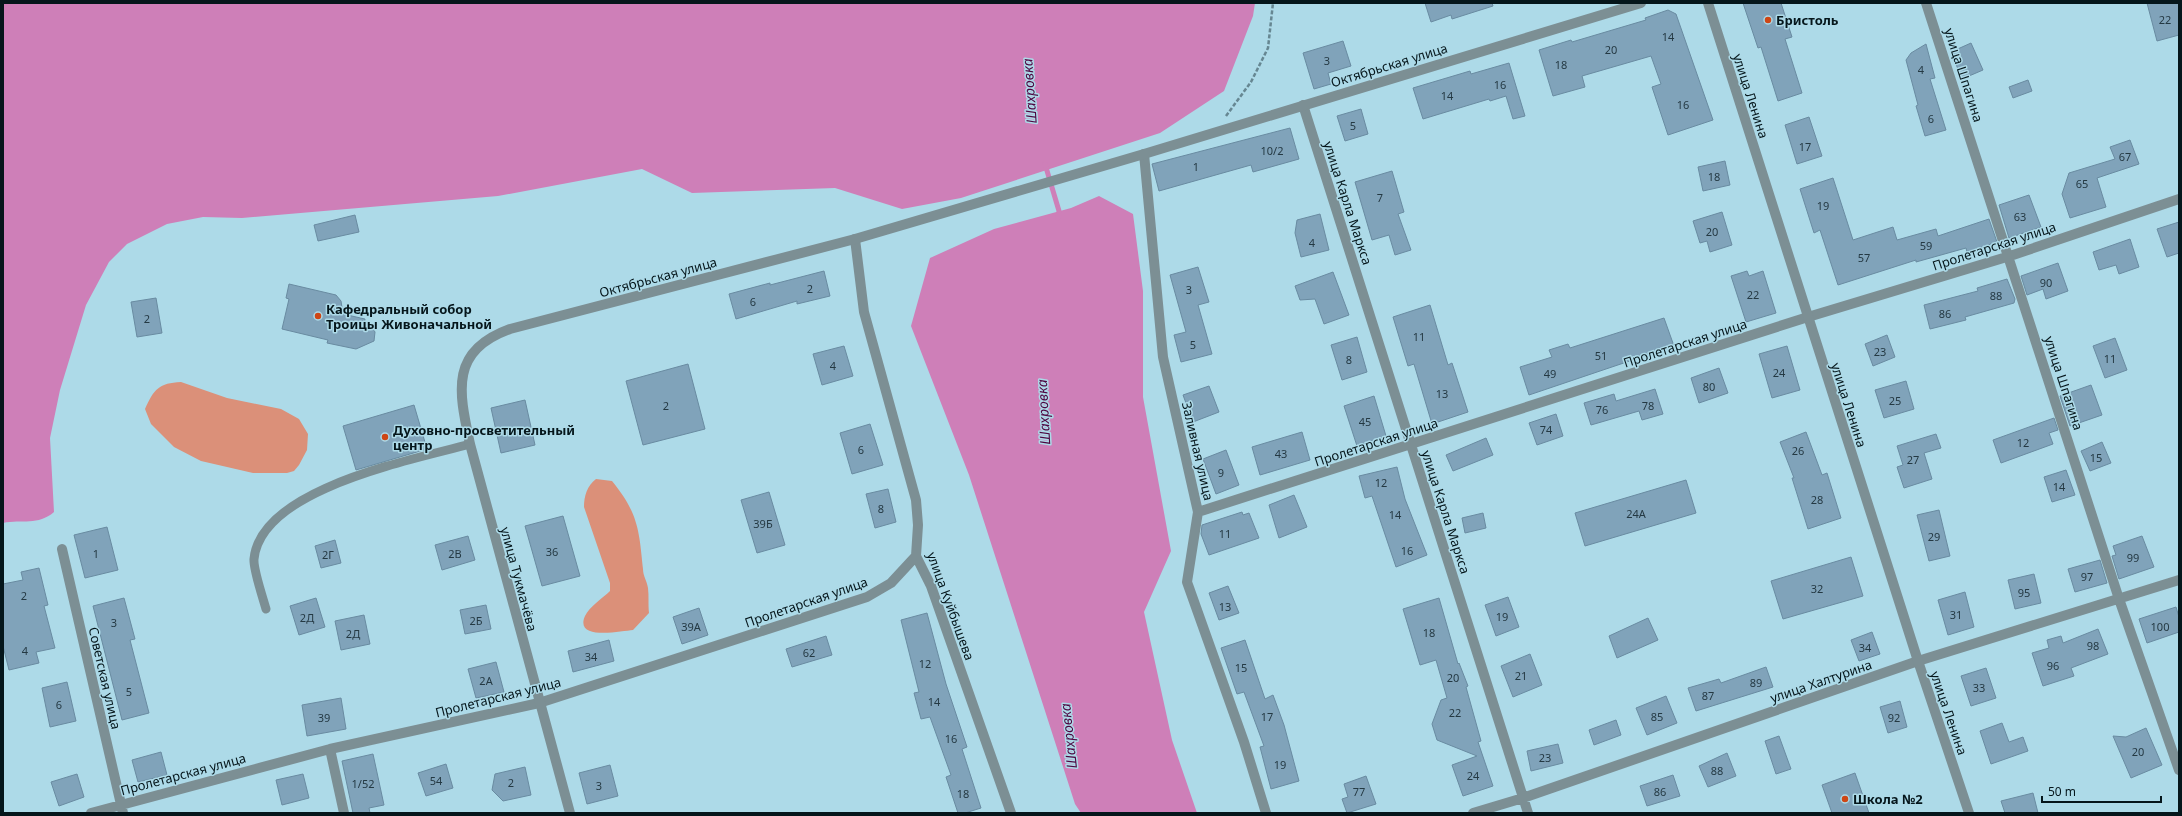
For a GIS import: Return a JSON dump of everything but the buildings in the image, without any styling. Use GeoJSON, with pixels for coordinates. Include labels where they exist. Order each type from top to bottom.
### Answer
{"type":"FeatureCollection","features":[{"type":"Feature","properties":{"kind":"street","name":"Октябрьская улица"},"geometry":{"type":"LineString","coordinates":[[474,352],[496,334],[510,329],[855,239],[1213,134],[1303,105],[1641,3]]}},
{"type":"Feature","properties":{"kind":"street","name":"улица Ленина"},"geometry":{"type":"LineString","coordinates":[[1708,3],[1918,661],[1970,813]]}},
{"type":"Feature","properties":{"kind":"street","name":"улица Шпагина"},"geometry":{"type":"LineString","coordinates":[[1926,3],[2010,256],[2119,599],[2179,770]]}},
{"type":"Feature","properties":{"kind":"street","name":"улица Карла Маркса"},"geometry":{"type":"LineString","coordinates":[[1303,105],[1528,813]]}},
{"type":"Feature","properties":{"kind":"street","name":"Заливная улица"},"geometry":{"type":"LineString","coordinates":[[1144,154],[1163,357],[1198,512],[1187,582],[1244,742],[1266,813]]}},
{"type":"Feature","properties":{"kind":"street","name":"Пролетарская улица"},"geometry":{"type":"LineString","coordinates":[[1198,512],[1808,317],[2010,256],[2179,198]]}},
{"type":"Feature","properties":{"kind":"street","name":"улица Куйбышева"},"geometry":{"type":"LineString","coordinates":[[855,239],[864,312],[916,500],[918,525],[916,556],[931,586],[1011,813]]}},
{"type":"Feature","properties":{"kind":"street","name":"улица Тукмачёва"},"geometry":{"type":"LineString","coordinates":[[474,352],[463,373],[461,386],[461,400],[470,444],[570,813]]}},
{"type":"Feature","properties":{"kind":"street","name":"Советская улица"},"geometry":{"type":"LineString","coordinates":[[62,549],[122,809]]}},
{"type":"Feature","properties":{"kind":"street","name":"Пролетарская улица"},"geometry":{"type":"LineString","coordinates":[[91,813],[122,809],[330,749],[539,703],[867,597],[891,583],[916,556]]}},
{"type":"Feature","properties":{"kind":"street","name":"улица Халтурина"},"geometry":{"type":"LineString","coordinates":[[1473,813],[1523,798],[1918,661],[2179,580]]}},
{"type":"Feature","properties":{"kind":"street"},"geometry":{"type":"LineString","coordinates":[[330,749],[344,813]]}},
{"type":"Feature","properties":{"kind":"lane"},"geometry":{"type":"LineString","coordinates":[[266,609],[254,560],[259,541],[275,519],[308,496],[336,482],[470,444]]}},
{"type":"Feature","properties":{"kind":"path"},"geometry":{"type":"LineString","coordinates":[[1213,134],[1251,82],[1268,48],[1273,3]]}},
{"type":"Feature","properties":{"kind":"shaded area"},"geometry":{"type":"Polygon","coordinates":[[[181,382],[227,398],[281,409],[299,419],[308,434],[307,450],[299,465],[294,471],[287,473],[253,473],[201,461],[174,447],[151,424],[145,409],[151,396],[158,388],[167,384],[181,382]]]}},
{"type":"Feature","properties":{"kind":"shaded area"},"geometry":{"type":"Polygon","coordinates":[[[596,479],[612,481],[621,492],[636,522],[643,572],[648,588],[649,613],[633,630],[600,633],[592,632],[586,629],[583,624],[585,616],[590,609],[610,591],[610,583],[584,507],[590,485],[596,479]]]}},
{"type":"Feature","properties":{"kind":"water"},"geometry":{"type":"Polygon","coordinates":[[[3,3],[1255,3],[1253,16],[1224,91],[1160,133],[961,198],[902,209],[835,188],[692,193],[642,169],[498,196],[242,218],[203,217],[167,224],[127,244],[109,262],[86,305],[60,390],[50,438],[54,512],[36,521],[3,523],[3,3]]]}},
{"type":"Feature","properties":{"kind":"water"},"geometry":{"type":"Polygon","coordinates":[[[1099,196],[1133,214],[1143,291],[1143,397],[1171,551],[1144,612],[1172,740],[1197,813],[1081,813],[1075,804],[969,475],[911,326],[930,258],[994,229],[1071,208],[1099,196]]]}},
{"type":"Feature","properties":{"kind":"waterway","name":"Шахровка"},"geometry":{"type":"LineString","coordinates":[[1045,164],[1059,211],[1058,218]]}},
{"type":"Feature","properties":{"kind":"place","name":"Бристоль"},"geometry":{"type":"Point","coordinates":[1768,20]}},
{"type":"Feature","properties":{"kind":"place","name":"Кафедральный собор Троицы Живоначальной"},"geometry":{"type":"Point","coordinates":[318,316]}},
{"type":"Feature","properties":{"kind":"place","name":"Духовно-просветительный центр"},"geometry":{"type":"Point","coordinates":[385,437]}},
{"type":"Feature","properties":{"kind":"place","name":"Школа №2"},"geometry":{"type":"Point","coordinates":[1845,799]}}]}
